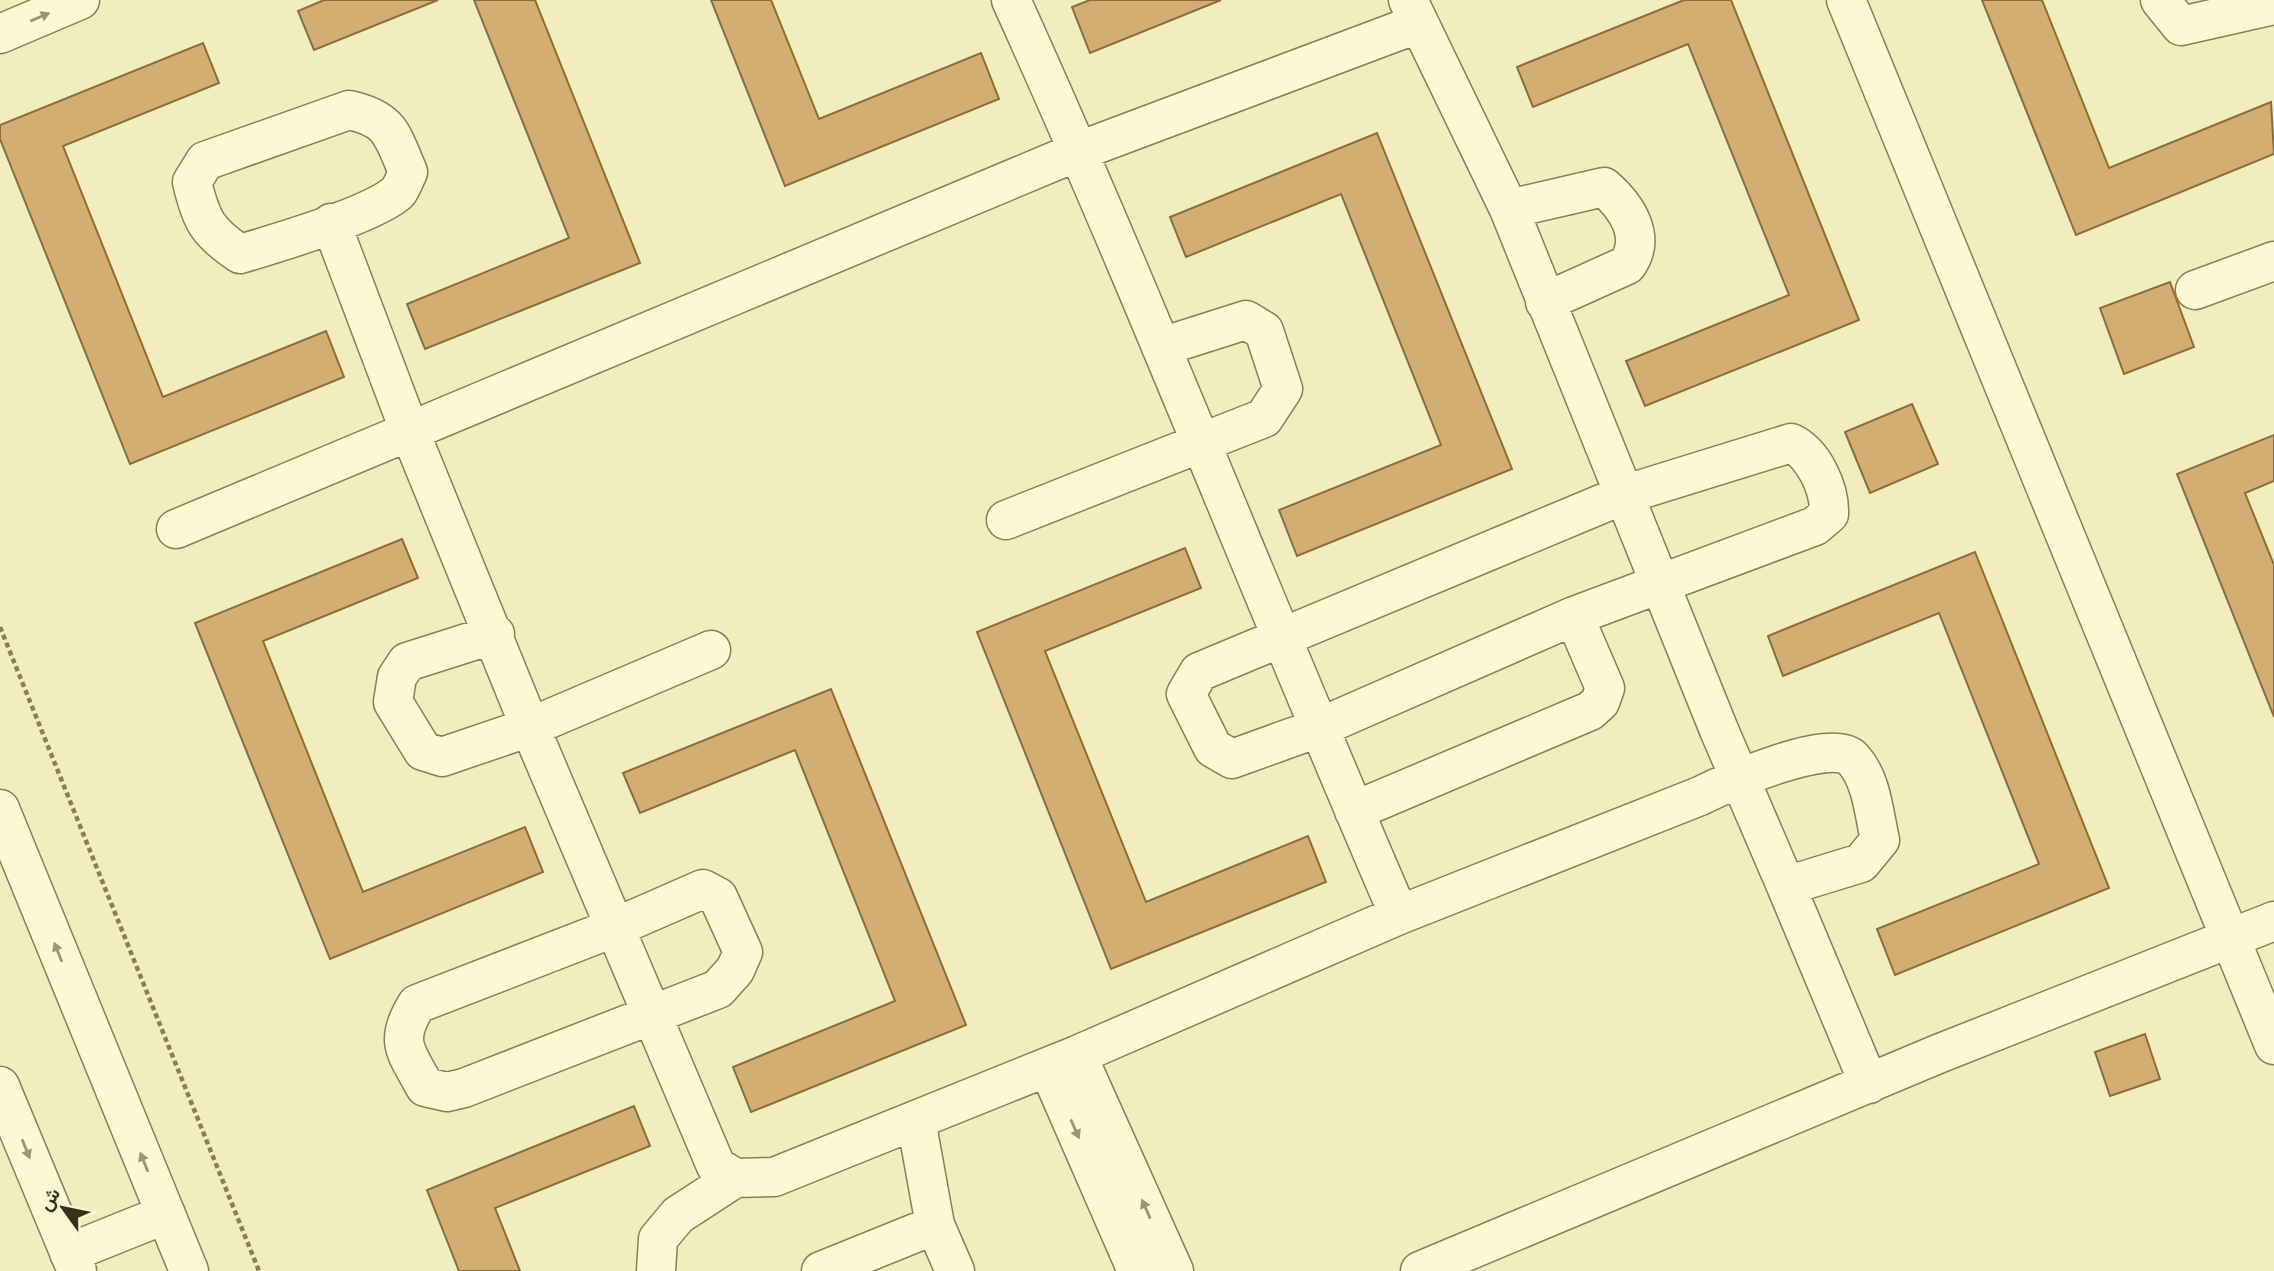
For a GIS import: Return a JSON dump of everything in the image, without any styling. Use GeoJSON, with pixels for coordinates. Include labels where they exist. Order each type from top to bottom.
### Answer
{"type":"FeatureCollection","features":[{"type":"Feature","properties":{"kind":"street"},"geometry":{"type":"LineString","coordinates":[[0,33],[80,0]]}},
{"type":"Feature","properties":{"kind":"street"},"geometry":{"type":"LineString","coordinates":[[1010,0],[1079,151],[1283,638],[1318,728],[1399,915]]}},
{"type":"Feature","properties":{"kind":"street"},"geometry":{"type":"LineString","coordinates":[[1846,0],[2274,1045]]}},
{"type":"Feature","properties":{"kind":"street"},"geometry":{"type":"LineString","coordinates":[[2160,0],[2181,26],[2274,5]]}},
{"type":"Feature","properties":{"kind":"street"},"geometry":{"type":"LineString","coordinates":[[176,529],[1413,12],[1509,209],[1623,495],[1869,1084]]}},
{"type":"Feature","properties":{"kind":"street"},"geometry":{"type":"LineString","coordinates":[[349,110],[374,116],[392,136],[408,172],[399,191],[379,205],[331,223],[240,254],[214,237],[198,208],[192,182],[205,161],[349,110]]}},
{"type":"Feature","properties":{"kind":"street"},"geometry":{"type":"LineString","coordinates":[[1509,209],[1604,187],[1622,203],[1635,230],[1635,253],[1627,265],[1545,302]]}},
{"type":"Feature","properties":{"kind":"street"},"geometry":{"type":"LineString","coordinates":[[331,223],[410,432],[495,634],[530,727],[716,1166],[735,1178]]}},
{"type":"Feature","properties":{"kind":"street"},"geometry":{"type":"LineString","coordinates":[[2195,290],[2274,261]]}},
{"type":"Feature","properties":{"kind":"street"},"geometry":{"type":"LineString","coordinates":[[1006,520],[1264,418],[1283,389],[1264,331],[1246,320],[1161,347]]}},
{"type":"Feature","properties":{"kind":"street"},"geometry":{"type":"LineString","coordinates":[[1791,443],[1805,449],[1830,497],[1829,514],[1815,526],[1574,616],[1318,728],[1232,759],[1213,748],[1186,694],[1199,672],[1623,495],[1791,443]]}},
{"type":"Feature","properties":{"kind":"street"},"geometry":{"type":"LineString","coordinates":[[1354,811],[1590,711],[1600,702],[1605,688],[1574,616]]}},
{"type":"Feature","properties":{"kind":"street"},"geometry":{"type":"LineString","coordinates":[[495,634],[407,662],[397,677],[393,702],[423,751],[442,757],[530,727],[711,650]]}},
{"type":"Feature","properties":{"kind":"street"},"geometry":{"type":"LineString","coordinates":[[656,1271],[658,1239],[678,1215],[735,1178],[774,1177],[1062,1061],[1399,915],[1700,796],[1740,776],[1832,751],[1851,756],[1866,777],[1880,840],[1861,863],[1786,886]]}},
{"type":"Feature","properties":{"kind":"street"},"geometry":{"type":"LineString","coordinates":[[0,808],[189,1271]]}},
{"type":"Feature","properties":{"kind":"street"},"geometry":{"type":"LineString","coordinates":[[703,889],[718,898],[729,916],[743,952],[735,970],[718,989],[447,1092],[425,1087],[404,1047],[404,1025],[417,1004],[616,927],[703,889]]}},
{"type":"Feature","properties":{"kind":"street"},"geometry":{"type":"LineString","coordinates":[[1420,1271],[1869,1084],[2274,921]]}},
{"type":"Feature","properties":{"kind":"street"},"geometry":{"type":"LineString","coordinates":[[1062,1061],[1137,1271]]}},
{"type":"Feature","properties":{"kind":"street"},"geometry":{"type":"LineString","coordinates":[[1062,1061],[1174,1271]]}},
{"type":"Feature","properties":{"kind":"street"},"geometry":{"type":"LineString","coordinates":[[0,1086],[73,1262],[166,1214]]}},
{"type":"Feature","properties":{"kind":"street"},"geometry":{"type":"LineString","coordinates":[[916,1120],[935,1225],[955,1271]]}},
{"type":"Feature","properties":{"kind":"street"},"geometry":{"type":"LineString","coordinates":[[821,1271],[935,1225]]}},
{"type":"Feature","properties":{"kind":"path"},"geometry":{"type":"LineString","coordinates":[[0,627],[259,1271]]}},
{"type":"Feature","properties":{"kind":"building"},"geometry":{"type":"Polygon","coordinates":[[[324,0],[438,0],[314,50],[298,11],[324,0]]]}},
{"type":"Feature","properties":{"kind":"building"},"geometry":{"type":"Polygon","coordinates":[[[474,0],[535,0],[640,263],[425,349],[407,304],[569,238],[474,0]]]}},
{"type":"Feature","properties":{"kind":"building"},"geometry":{"type":"Polygon","coordinates":[[[711,0],[771,0],[819,119],[981,53],[999,99],[785,186],[711,0]]]}},
{"type":"Feature","properties":{"kind":"building"},"geometry":{"type":"Polygon","coordinates":[[[1090,0],[1221,0],[1090,53],[1072,7],[1090,0]]]}},
{"type":"Feature","properties":{"kind":"building"},"geometry":{"type":"Polygon","coordinates":[[[1684,0],[1731,0],[1859,320],[1645,406],[1626,361],[1789,295],[1688,44],[1533,107],[1517,67],[1684,0]]]}},
{"type":"Feature","properties":{"kind":"building"},"geometry":{"type":"Polygon","coordinates":[[[1982,0],[2042,0],[2109,168],[2271,102],[2274,154],[2076,235],[1982,0]]]}},
{"type":"Feature","properties":{"kind":"building"},"geometry":{"type":"Polygon","coordinates":[[[203,43],[219,83],[63,146],[163,397],[326,331],[344,377],[130,464],[0,139],[0,125],[203,43]]]}},
{"type":"Feature","properties":{"kind":"building"},"geometry":{"type":"Polygon","coordinates":[[[1377,133],[1512,469],[1297,556],[1279,510],[1441,445],[1341,194],[1186,257],[1170,217],[1377,133]]]}},
{"type":"Feature","properties":{"kind":"building"},"geometry":{"type":"Polygon","coordinates":[[[2170,282],[2194,347],[2124,374],[2100,308],[2170,282]]]}},
{"type":"Feature","properties":{"kind":"building"},"geometry":{"type":"Polygon","coordinates":[[[1912,404],[1938,464],[1870,493],[1845,432],[1912,404]]]}},
{"type":"Feature","properties":{"kind":"building"},"geometry":{"type":"Polygon","coordinates":[[[2274,435],[2274,481],[2245,493],[2274,565],[2274,717],[2177,474],[2274,435]]]}},
{"type":"Feature","properties":{"kind":"building"},"geometry":{"type":"Polygon","coordinates":[[[402,539],[418,578],[263,641],[363,892],[525,827],[543,872],[330,959],[195,623],[402,539]]]}},
{"type":"Feature","properties":{"kind":"building"},"geometry":{"type":"Polygon","coordinates":[[[1185,548],[1201,588],[1045,651],[1146,902],[1308,836],[1326,882],[1111,969],[977,632],[1185,548]]]}},
{"type":"Feature","properties":{"kind":"building"},"geometry":{"type":"Polygon","coordinates":[[[1975,552],[2109,888],[1895,975],[1877,929],[2039,864],[1939,613],[1783,676],[1768,636],[1975,552]]]}},
{"type":"Feature","properties":{"kind":"building"},"geometry":{"type":"Polygon","coordinates":[[[831,689],[966,1025],[751,1112],[733,1067],[895,1001],[795,750],[640,813],[623,773],[831,689]]]}},
{"type":"Feature","properties":{"kind":"building"},"geometry":{"type":"Polygon","coordinates":[[[2145,1034],[2160,1079],[2110,1096],[2095,1052],[2145,1034]]]}},
{"type":"Feature","properties":{"kind":"building"},"geometry":{"type":"Polygon","coordinates":[[[634,1106],[650,1146],[495,1208],[520,1271],[459,1271],[427,1190],[634,1106]]]}}]}
